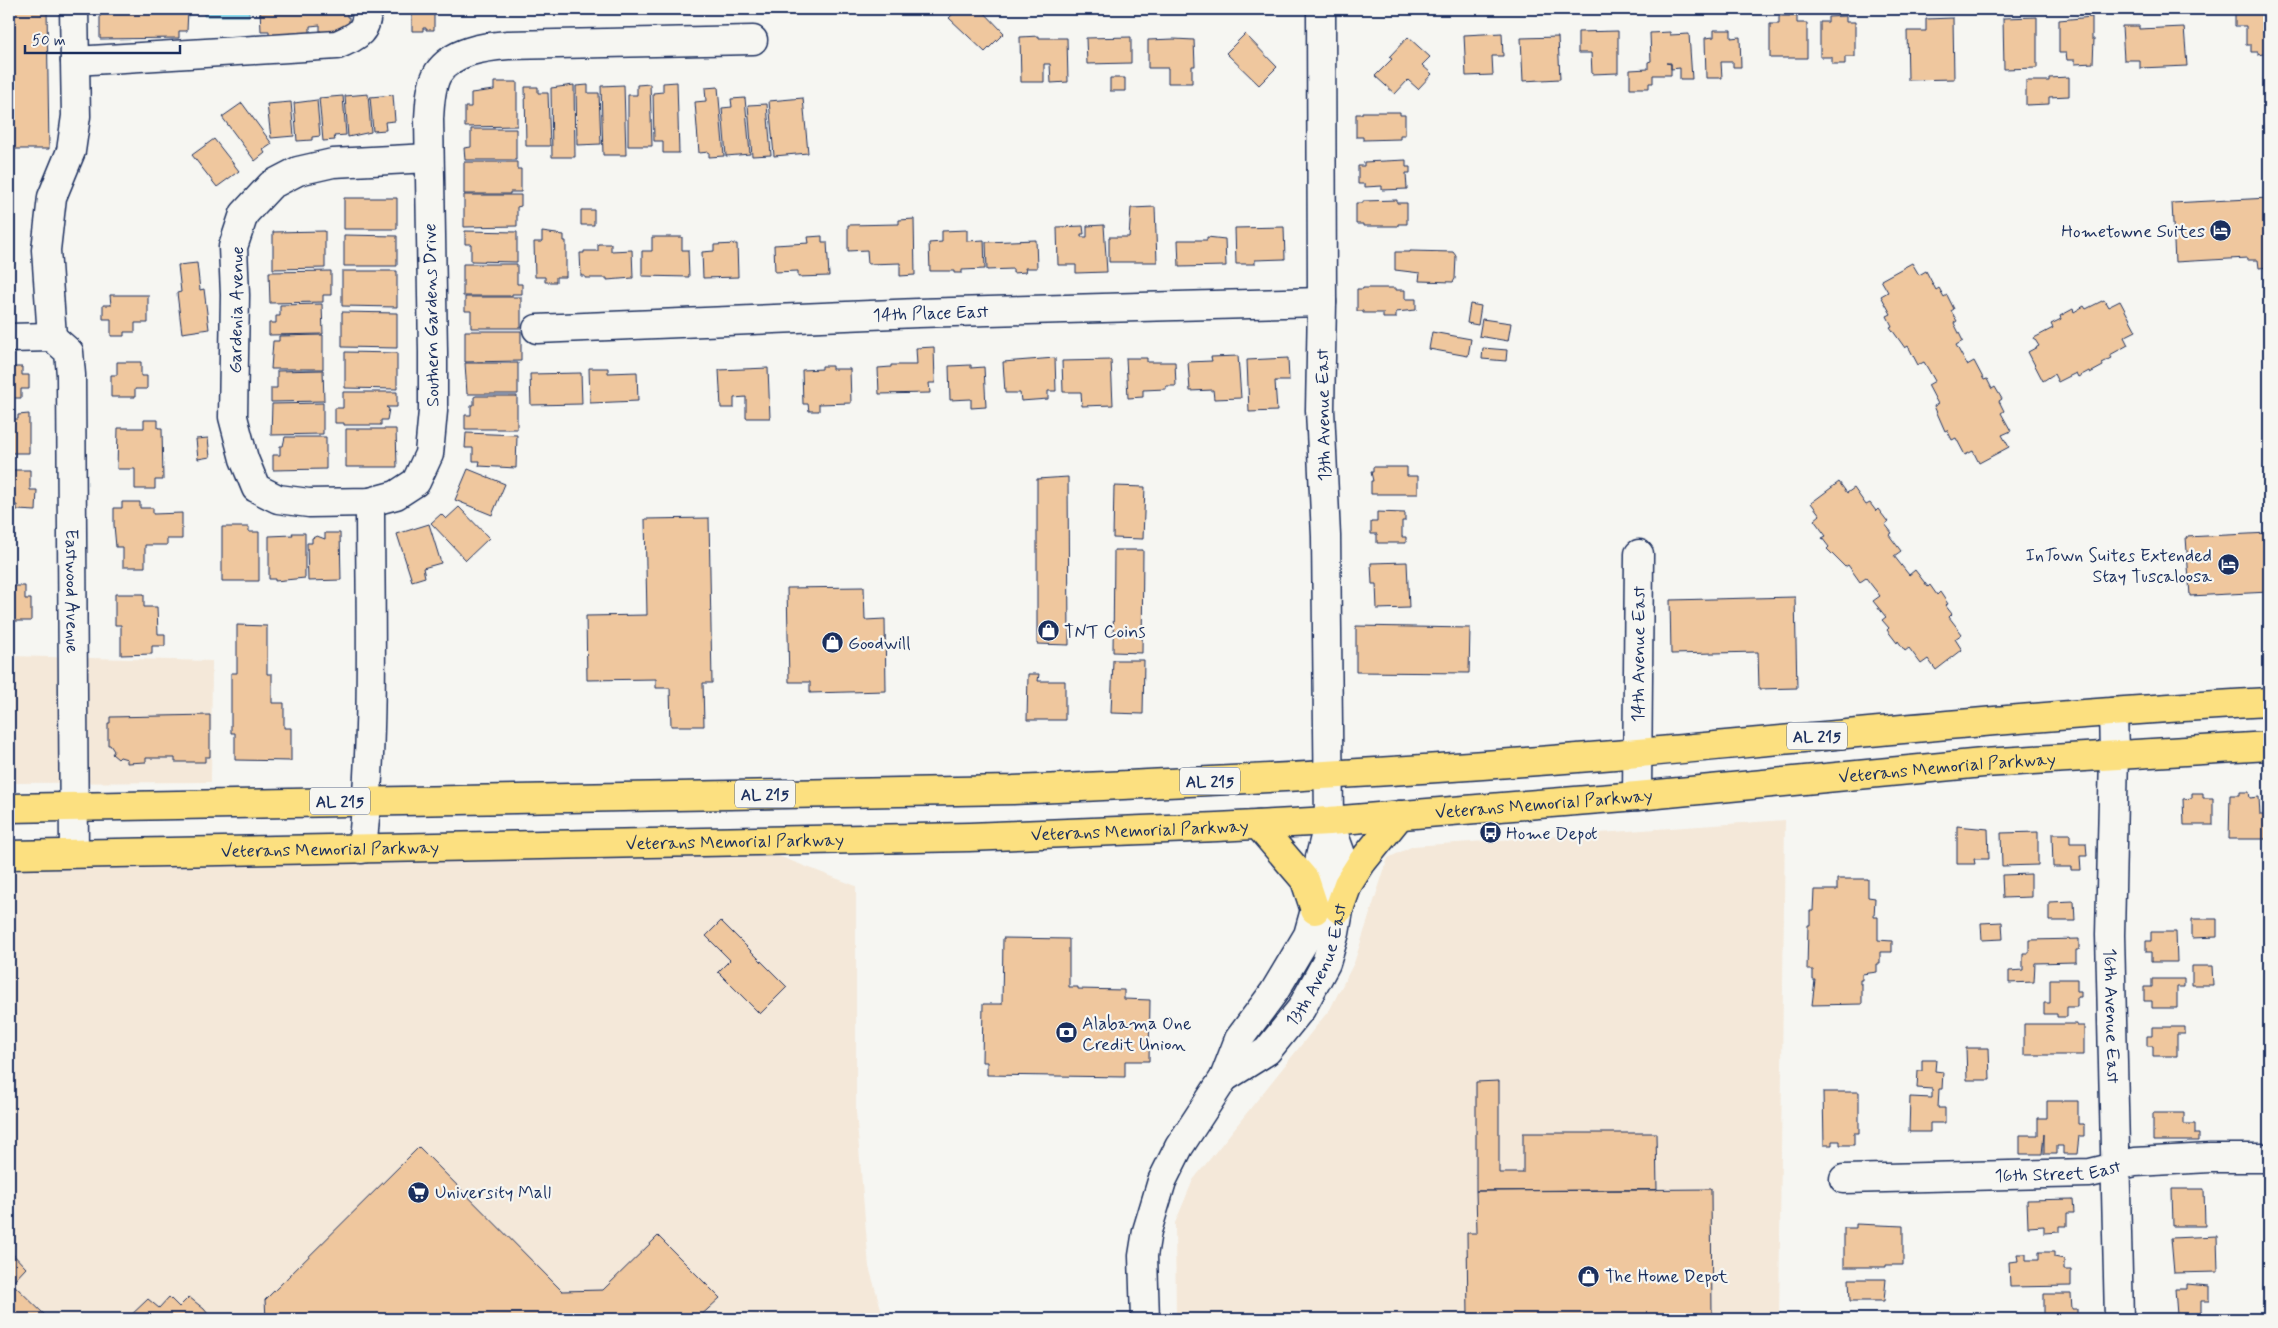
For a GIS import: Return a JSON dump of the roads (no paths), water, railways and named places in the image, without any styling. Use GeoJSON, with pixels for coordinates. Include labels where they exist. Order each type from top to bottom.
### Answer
{"type":"FeatureCollection","features":[{"type":"Feature","properties":{"kind":"main road","name":"AL 215"},"geometry":{"type":"LineString","coordinates":[[9,808],[368,800],[1013,790],[1328,774],[1636,753],[1822,735],[2113,712],[2269,702]]}},
{"type":"Feature","properties":{"kind":"main road","name":"Veterans Memorial Parkway"},"geometry":{"type":"LineString","coordinates":[[9,855],[969,837],[1258,825],[1637,796],[1984,763],[2269,746]]}},
{"type":"Feature","properties":{"kind":"main road"},"geometry":{"type":"LineString","coordinates":[[1258,825],[1327,909],[1400,814]]}},
{"type":"Feature","properties":{"kind":"street"},"geometry":{"type":"LineString","coordinates":[[9,338],[52,337],[46,250],[52,197],[71,151],[76,116],[74,9]]}},
{"type":"Feature","properties":{"kind":"street"},"geometry":{"type":"LineString","coordinates":[[75,61],[337,45],[358,35],[367,23],[367,9]]}},
{"type":"Feature","properties":{"kind":"street","name":"13th Avenue East"},"geometry":{"type":"LineString","coordinates":[[1145,1319],[1143,1256],[1147,1231],[1162,1181],[1179,1147],[1224,1078],[1239,1039],[1274,992],[1308,934],[1327,909],[1320,857],[1329,821],[1326,536],[1320,410],[1322,302],[1321,9]]}},
{"type":"Feature","properties":{"kind":"street","name":"Southern Gardens Drive"},"geometry":{"type":"LineString","coordinates":[[370,502],[396,496],[416,482],[429,454],[433,411],[433,352],[428,120],[432,91],[438,74],[454,57],[487,47],[753,40]]}},
{"type":"Feature","properties":{"kind":"street","name":"Gardenia Avenue"},"geometry":{"type":"LineString","coordinates":[[370,502],[309,503],[278,499],[256,488],[244,459],[233,417],[236,352],[233,247],[244,214],[272,185],[298,171],[333,163],[429,158]]}},
{"type":"Feature","properties":{"kind":"street","name":"14th Place East"},"geometry":{"type":"LineString","coordinates":[[538,328],[899,314],[1322,302]]}},
{"type":"Feature","properties":{"kind":"street","name":"Eastwood Avenue"},"geometry":{"type":"LineString","coordinates":[[52,337],[69,352],[72,375],[74,853]]}},
{"type":"Feature","properties":{"kind":"street"},"geometry":{"type":"LineString","coordinates":[[362,849],[368,800],[372,623],[370,502]]}},
{"type":"Feature","properties":{"kind":"street","name":"14th Avenue East"},"geometry":{"type":"LineString","coordinates":[[1637,796],[1639,554]]}},
{"type":"Feature","properties":{"kind":"street","name":"16th Avenue East"},"geometry":{"type":"LineString","coordinates":[[2113,712],[2114,754],[2110,935],[2119,1319]]}},
{"type":"Feature","properties":{"kind":"street","name":"16th Street East"},"geometry":{"type":"LineString","coordinates":[[1844,1179],[2090,1173],[2135,1162],[2210,1158],[2269,1158]]}},
{"type":"Feature","properties":{"kind":"water"},"geometry":{"type":"Polygon","coordinates":[[[204,9],[249,9],[249,16],[204,16],[204,9]]]}},
{"type":"Feature","properties":{"kind":"place","name":"Hometowne Suites"},"geometry":{"type":"Point","coordinates":[2221,231]}},
{"type":"Feature","properties":{"kind":"place","name":"InTown Suites Extended Stay Tuscaloosa"},"geometry":{"type":"Point","coordinates":[2228,565]}},
{"type":"Feature","properties":{"kind":"place","name":"TNT Coins"},"geometry":{"type":"Point","coordinates":[1048,631]}},
{"type":"Feature","properties":{"kind":"place","name":"Goodwill"},"geometry":{"type":"Point","coordinates":[832,643]}},
{"type":"Feature","properties":{"kind":"place","name":"Home Depot"},"geometry":{"type":"Point","coordinates":[1490,833]}},
{"type":"Feature","properties":{"kind":"place","name":"Alabama One Credit Union"},"geometry":{"type":"Point","coordinates":[1066,1033]}},
{"type":"Feature","properties":{"kind":"place","name":"University Mall"},"geometry":{"type":"Point","coordinates":[419,1192]}},
{"type":"Feature","properties":{"kind":"place","name":"The Home Depot"},"geometry":{"type":"Point","coordinates":[1589,1276]}}]}
